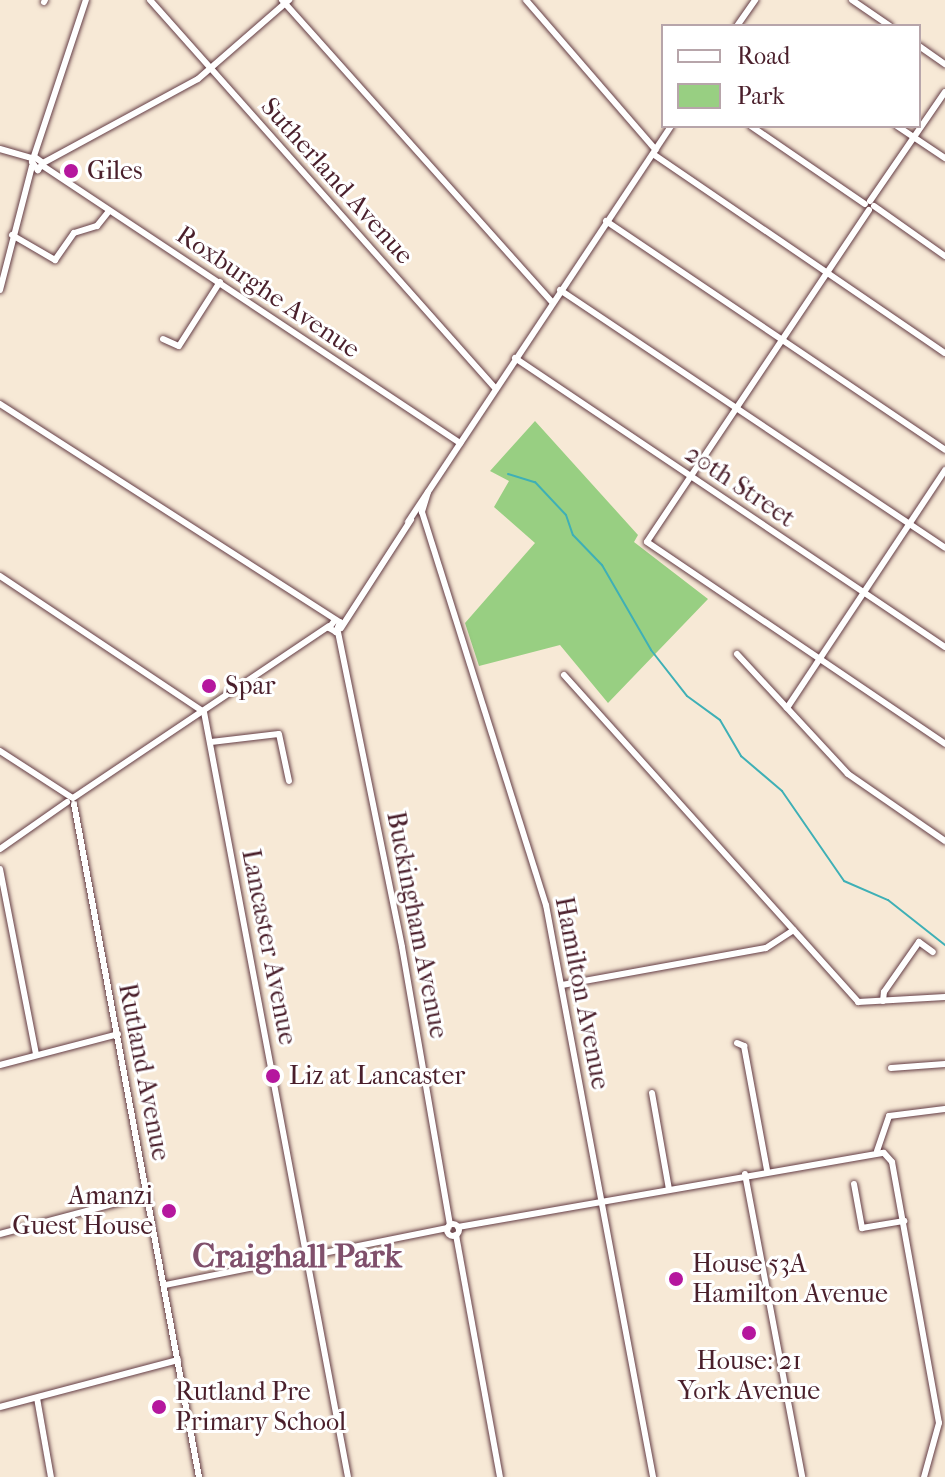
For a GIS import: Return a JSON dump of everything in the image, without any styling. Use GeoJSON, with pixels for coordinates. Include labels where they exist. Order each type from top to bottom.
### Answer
{"type":"FeatureCollection","features":[{"type":"Feature","properties":{"kind":"street"},"geometry":{"type":"LineString","coordinates":[[0,290],[12,235],[37,164],[86,0]]}},
{"type":"Feature","properties":{"kind":"street","name":"Sutherland Avenue"},"geometry":{"type":"LineString","coordinates":[[150,0],[495,388]]}},
{"type":"Feature","properties":{"kind":"street"},"geometry":{"type":"LineString","coordinates":[[526,0],[655,152],[945,353]]}},
{"type":"Feature","properties":{"kind":"street"},"geometry":{"type":"LineString","coordinates":[[741,24],[755,0]]}},
{"type":"Feature","properties":{"kind":"street"},"geometry":{"type":"LineString","coordinates":[[852,0],[887,24]]}},
{"type":"Feature","properties":{"kind":"street"},"geometry":{"type":"LineString","coordinates":[[37,164],[212,70],[285,1],[552,302]]}},
{"type":"Feature","properties":{"kind":"street"},"geometry":{"type":"LineString","coordinates":[[921,47],[945,64]]}},
{"type":"Feature","properties":{"kind":"street"},"geometry":{"type":"LineString","coordinates":[[921,127],[945,92]]}},
{"type":"Feature","properties":{"kind":"street"},"geometry":{"type":"LineString","coordinates":[[0,849],[335,627],[349,613],[670,128]]}},
{"type":"Feature","properties":{"kind":"street"},"geometry":{"type":"LineString","coordinates":[[754,128],[945,256]]}},
{"type":"Feature","properties":{"kind":"street"},"geometry":{"type":"LineString","coordinates":[[900,128],[945,158]]}},
{"type":"Feature","properties":{"kind":"street"},"geometry":{"type":"LineString","coordinates":[[920,128],[646,538],[657,553],[945,744]]}},
{"type":"Feature","properties":{"kind":"street","name":"Roxburghe Avenue"},"geometry":{"type":"LineString","coordinates":[[0,149],[37,164],[460,443]]}},
{"type":"Feature","properties":{"kind":"street"},"geometry":{"type":"LineString","coordinates":[[12,235],[55,260],[74,233],[94,228],[109,211]]}},
{"type":"Feature","properties":{"kind":"street"},"geometry":{"type":"LineString","coordinates":[[606,221],[945,450]]}},
{"type":"Feature","properties":{"kind":"street"},"geometry":{"type":"LineString","coordinates":[[163,339],[179,346],[220,282]]}},
{"type":"Feature","properties":{"kind":"street"},"geometry":{"type":"LineString","coordinates":[[560,290],[945,548]]}},
{"type":"Feature","properties":{"kind":"street","name":"20th Street"},"geometry":{"type":"LineString","coordinates":[[515,358],[945,647]]}},
{"type":"Feature","properties":{"kind":"street"},"geometry":{"type":"LineString","coordinates":[[0,404],[321,614],[335,627]]}},
{"type":"Feature","properties":{"kind":"street"},"geometry":{"type":"LineString","coordinates":[[787,708],[945,470]]}},
{"type":"Feature","properties":{"kind":"street","name":"Hamilton Avenue"},"geometry":{"type":"LineString","coordinates":[[418,510],[428,528],[530,844],[562,985],[653,1477]]}},
{"type":"Feature","properties":{"kind":"street"},"geometry":{"type":"LineString","coordinates":[[0,576],[204,712]]}},
{"type":"Feature","properties":{"kind":"street","name":"Buckingham Avenue"},"geometry":{"type":"LineString","coordinates":[[335,627],[344,648],[500,1477]]}},
{"type":"Feature","properties":{"kind":"street"},"geometry":{"type":"LineString","coordinates":[[737,654],[848,774],[945,841]]}},
{"type":"Feature","properties":{"kind":"street"},"geometry":{"type":"LineString","coordinates":[[564,675],[858,1002],[945,997]]}},
{"type":"Feature","properties":{"kind":"street","name":"Lancaster Avenue"},"geometry":{"type":"LineString","coordinates":[[204,712],[348,1477]]}},
{"type":"Feature","properties":{"kind":"street"},"geometry":{"type":"LineString","coordinates":[[211,742],[279,734],[289,781]]}},
{"type":"Feature","properties":{"kind":"street","name":"Rutland Avenue"},"geometry":{"type":"LineString","coordinates":[[0,751],[56,788],[71,802],[76,815],[199,1477]]}},
{"type":"Feature","properties":{"kind":"street"},"geometry":{"type":"LineString","coordinates":[[0,869],[36,1055]]}},
{"type":"Feature","properties":{"kind":"street"},"geometry":{"type":"LineString","coordinates":[[562,985],[758,950],[794,930]]}},
{"type":"Feature","properties":{"kind":"street"},"geometry":{"type":"LineString","coordinates":[[883,1001],[919,942],[933,952]]}},
{"type":"Feature","properties":{"kind":"street"},"geometry":{"type":"LineString","coordinates":[[0,1065],[118,1034]]}},
{"type":"Feature","properties":{"kind":"street"},"geometry":{"type":"LineString","coordinates":[[737,1043],[744,1046],[767,1170]]}},
{"type":"Feature","properties":{"kind":"street"},"geometry":{"type":"LineString","coordinates":[[891,1068],[945,1064]]}},
{"type":"Feature","properties":{"kind":"street"},"geometry":{"type":"LineString","coordinates":[[652,1093],[669,1189]]}},
{"type":"Feature","properties":{"kind":"street"},"geometry":{"type":"LineString","coordinates":[[881,1152],[889,1116],[945,1109]]}},
{"type":"Feature","properties":{"kind":"street"},"geometry":{"type":"LineString","coordinates":[[165,1285],[745,1174],[881,1152]]}},
{"type":"Feature","properties":{"kind":"street"},"geometry":{"type":"LineString","coordinates":[[881,1152],[892,1162],[939,1423],[924,1477]]}},
{"type":"Feature","properties":{"kind":"street"},"geometry":{"type":"LineString","coordinates":[[745,1174],[802,1477]]}},
{"type":"Feature","properties":{"kind":"street"},"geometry":{"type":"LineString","coordinates":[[854,1184],[862,1228],[904,1221]]}},
{"type":"Feature","properties":{"kind":"street"},"geometry":{"type":"LineString","coordinates":[[0,1234],[147,1195]]}},
{"type":"Feature","properties":{"kind":"street"},"geometry":{"type":"LineString","coordinates":[[0,1407],[178,1360]]}},
{"type":"Feature","properties":{"kind":"street"},"geometry":{"type":"LineString","coordinates":[[37,1398],[51,1477]]}},
{"type":"Feature","properties":{"kind":"green space"},"geometry":{"type":"Polygon","coordinates":[[[535,421],[638,535],[634,542],[708,599],[608,703],[560,645],[479,666],[465,623],[535,543],[494,507],[509,481],[490,471],[535,421]]]}},
{"type":"Feature","properties":{"kind":"waterway"},"geometry":{"type":"LineString","coordinates":[[508,474],[535,482],[566,515],[573,535],[602,565],[651,650],[687,696],[720,720],[741,756],[782,791],[844,881],[888,900],[945,945]]}},
{"type":"Feature","properties":{"kind":"place","name":"Giles"},"geometry":{"type":"Point","coordinates":[71,171]}},
{"type":"Feature","properties":{"kind":"place","name":"Spar"},"geometry":{"type":"Point","coordinates":[209,686]}},
{"type":"Feature","properties":{"kind":"place","name":"Liz at Lancaster"},"geometry":{"type":"Point","coordinates":[273,1076]}},
{"type":"Feature","properties":{"kind":"place","name":"Amanzi Guest House"},"geometry":{"type":"Point","coordinates":[169,1211]}},
{"type":"Feature","properties":{"kind":"place","name":"House 53A Hamilton Avenue"},"geometry":{"type":"Point","coordinates":[676,1279]}},
{"type":"Feature","properties":{"kind":"place","name":"House: 21 York Avenue"},"geometry":{"type":"Point","coordinates":[749,1333]}},
{"type":"Feature","properties":{"kind":"place","name":"Rutland Pre Primary School"},"geometry":{"type":"Point","coordinates":[159,1407]}},
{"type":"Feature","properties":{"kind":"district","name":"Craighall Park"},"geometry":{"type":"Point","coordinates":[297,1257]}}]}
